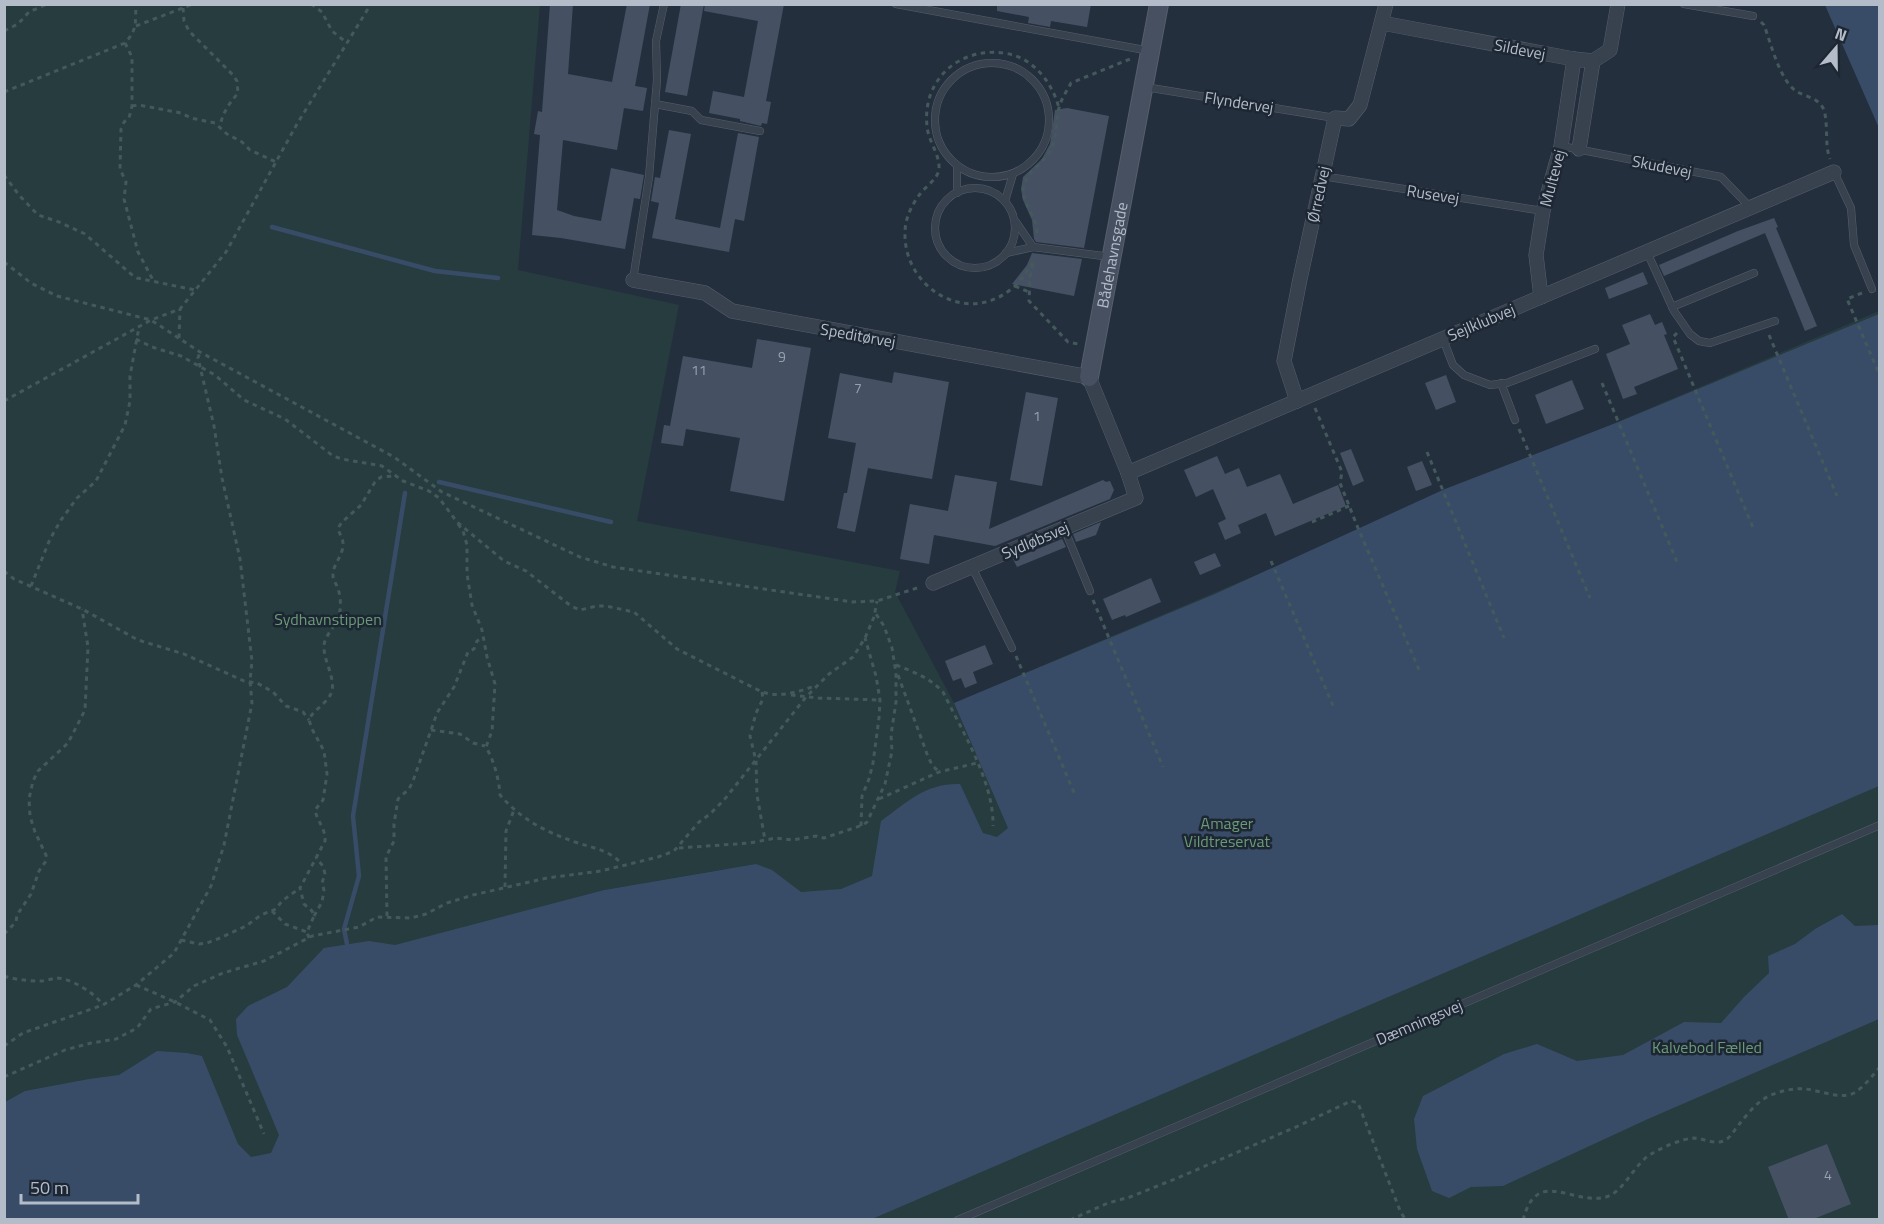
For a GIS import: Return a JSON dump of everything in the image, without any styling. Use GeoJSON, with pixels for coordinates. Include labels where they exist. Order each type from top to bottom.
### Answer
{"type":"FeatureCollection","features":[{"type":"Feature","properties":{"kind":"street","name":"Bådehavnsgade"},"geometry":{"type":"LineString","coordinates":[[1089,377],[1159,4]]}},
{"type":"Feature","properties":{"kind":"street"},"geometry":{"type":"LineString","coordinates":[[1335,118],[1349,119],[1360,105],[1386,4]]}},
{"type":"Feature","properties":{"kind":"street"},"geometry":{"type":"LineString","coordinates":[[1579,149],[1593,60],[1610,50],[1618,4]]}},
{"type":"Feature","properties":{"kind":"street","name":"Sildevej"},"geometry":{"type":"LineString","coordinates":[[1382,23],[1574,59],[1593,60]]}},
{"type":"Feature","properties":{"kind":"street","name":"Multevej"},"geometry":{"type":"LineString","coordinates":[[1541,297],[1536,255],[1543,211],[1561,146],[1574,59]]}},
{"type":"Feature","properties":{"kind":"street","name":"Ørredvej"},"geometry":{"type":"LineString","coordinates":[[1303,398],[1284,361],[1335,118]]}},
{"type":"Feature","properties":{"kind":"street","name":"Sejlklubvej"},"geometry":{"type":"LineString","coordinates":[[1128,473],[1834,172]]}},
{"type":"Feature","properties":{"kind":"street","name":"Speditørvej"},"geometry":{"type":"LineString","coordinates":[[633,280],[705,293],[732,311],[1089,377]]}},
{"type":"Feature","properties":{"kind":"street"},"geometry":{"type":"LineString","coordinates":[[1089,377],[1128,473]]}},
{"type":"Feature","properties":{"kind":"street","name":"Sydløbsvej"},"geometry":{"type":"LineString","coordinates":[[933,583],[1136,498],[1128,473]]}},
{"type":"Feature","properties":{"kind":"lane"},"geometry":{"type":"LineString","coordinates":[[633,280],[649,177],[657,80],[656,41],[664,4]]}},
{"type":"Feature","properties":{"kind":"lane"},"geometry":{"type":"LineString","coordinates":[[896,4],[1150,51]]}},
{"type":"Feature","properties":{"kind":"lane"},"geometry":{"type":"LineString","coordinates":[[1684,4],[1753,16]]}},
{"type":"Feature","properties":{"kind":"lane"},"geometry":{"type":"LineString","coordinates":[[981,63],[1000,63],[1018,69],[1033,80],[1044,95],[1050,113],[1049,132],[1042,150],[1030,164],[1014,174],[985,177],[970,173],[957,166],[944,152],[936,135],[934,116],[939,98],[949,82],[963,70],[981,63]]}},
{"type":"Feature","properties":{"kind":"lane","name":"Flyndervej"},"geometry":{"type":"LineString","coordinates":[[1143,87],[1335,118]]}},
{"type":"Feature","properties":{"kind":"lane"},"geometry":{"type":"LineString","coordinates":[[655,104],[692,111],[700,120],[760,131]]}},
{"type":"Feature","properties":{"kind":"lane","name":"Skudevej"},"geometry":{"type":"LineString","coordinates":[[1561,146],[1721,177],[1750,207]]}},
{"type":"Feature","properties":{"kind":"lane"},"geometry":{"type":"LineString","coordinates":[[957,166],[957,193]]}},
{"type":"Feature","properties":{"kind":"lane"},"geometry":{"type":"LineString","coordinates":[[1834,172],[1851,208],[1854,245],[1872,289]]}},
{"type":"Feature","properties":{"kind":"lane"},"geometry":{"type":"LineString","coordinates":[[1005,201],[1014,174]]}},
{"type":"Feature","properties":{"kind":"lane","name":"Rusevej"},"geometry":{"type":"LineString","coordinates":[[1322,176],[1543,211]]}},
{"type":"Feature","properties":{"kind":"lane"},"geometry":{"type":"LineString","coordinates":[[1015,221],[1015,234],[1011,247],[991,265],[978,268],[964,267],[952,261],[942,251],[936,239],[935,225],[938,212],[946,201],[957,193],[969,189],[982,189],[995,193],[1005,201],[1033,248]]}},
{"type":"Feature","properties":{"kind":"lane"},"geometry":{"type":"LineString","coordinates":[[1006,253],[1033,248],[1111,257]]}},
{"type":"Feature","properties":{"kind":"lane"},"geometry":{"type":"LineString","coordinates":[[1647,252],[1672,307],[1684,327],[1698,341],[1710,343],[1775,321]]}},
{"type":"Feature","properties":{"kind":"lane"},"geometry":{"type":"LineString","coordinates":[[1672,307],[1754,273]]}},
{"type":"Feature","properties":{"kind":"lane"},"geometry":{"type":"LineString","coordinates":[[1443,339],[1453,365],[1464,375],[1490,385],[1507,383],[1594,349]]}},
{"type":"Feature","properties":{"kind":"lane"},"geometry":{"type":"LineString","coordinates":[[1502,383],[1515,420]]}},
{"type":"Feature","properties":{"kind":"lane"},"geometry":{"type":"LineString","coordinates":[[1064,528],[1090,591]]}},
{"type":"Feature","properties":{"kind":"lane"},"geometry":{"type":"LineString","coordinates":[[972,566],[1012,648]]}},
{"type":"Feature","properties":{"kind":"lane","name":"Dæmningsvej"},"geometry":{"type":"LineString","coordinates":[[958,1220],[1880,825]]}},
{"type":"Feature","properties":{"kind":"path"},"geometry":{"type":"LineString","coordinates":[[4,31],[18,24],[29,12],[46,4]]}},
{"type":"Feature","properties":{"kind":"path"},"geometry":{"type":"LineString","coordinates":[[4,92],[125,43],[136,26],[136,4]]}},
{"type":"Feature","properties":{"kind":"path"},"geometry":{"type":"LineString","coordinates":[[176,4],[178,10]]}},
{"type":"Feature","properties":{"kind":"path"},"geometry":{"type":"LineString","coordinates":[[136,26],[193,4]]}},
{"type":"Feature","properties":{"kind":"path"},"geometry":{"type":"LineString","coordinates":[[312,4],[322,12],[332,31],[347,43]]}},
{"type":"Feature","properties":{"kind":"path"},"geometry":{"type":"LineString","coordinates":[[4,401],[151,320],[180,309],[226,252],[276,162],[371,4]]}},
{"type":"Feature","properties":{"kind":"path"},"geometry":{"type":"LineString","coordinates":[[183,8],[184,21],[189,31],[237,81],[238,93],[228,105],[220,126]]}},
{"type":"Feature","properties":{"kind":"path"},"geometry":{"type":"LineString","coordinates":[[1753,16],[1764,25],[1784,77],[1796,90],[1811,97],[1822,108],[1827,150],[1834,172]]}},
{"type":"Feature","properties":{"kind":"path"},"geometry":{"type":"LineString","coordinates":[[125,43],[132,57],[132,106],[129,118],[121,129],[120,169],[126,182],[124,199],[138,252],[153,280]]}},
{"type":"Feature","properties":{"kind":"path"},"geometry":{"type":"LineString","coordinates":[[1036,238],[1037,230],[1024,199],[1023,186],[1051,148],[1057,131],[1059,108],[1071,83],[1150,51]]}},
{"type":"Feature","properties":{"kind":"path"},"geometry":{"type":"LineString","coordinates":[[132,106],[139,105],[181,113],[191,118],[215,123],[250,150],[276,162]]}},
{"type":"Feature","properties":{"kind":"path"},"geometry":{"type":"LineString","coordinates":[[4,175],[38,215],[85,234],[137,278],[195,290]]}},
{"type":"Feature","properties":{"kind":"path"},"geometry":{"type":"LineString","coordinates":[[1029,292],[1015,286],[1033,260],[1029,301],[1068,342],[1094,348]]}},
{"type":"Feature","properties":{"kind":"path"},"geometry":{"type":"LineString","coordinates":[[4,262],[31,283],[57,296],[151,320],[200,352],[394,457],[442,492],[580,557],[613,567],[853,602],[877,602],[933,583]]}},
{"type":"Feature","properties":{"kind":"path"},"geometry":{"type":"LineString","coordinates":[[1872,289],[1847,299],[1880,376]]}},
{"type":"Feature","properties":{"kind":"path"},"geometry":{"type":"LineString","coordinates":[[179,338],[180,309]]}},
{"type":"Feature","properties":{"kind":"path"},"geometry":{"type":"LineString","coordinates":[[1764,324],[1837,496]]}},
{"type":"Feature","properties":{"kind":"path"},"geometry":{"type":"LineString","coordinates":[[31,586],[50,539],[77,498],[96,481],[125,425],[130,401],[130,376],[139,327]]}},
{"type":"Feature","properties":{"kind":"path"},"geometry":{"type":"LineString","coordinates":[[1684,327],[1673,337],[1754,530]]}},
{"type":"Feature","properties":{"kind":"path"},"geometry":{"type":"LineString","coordinates":[[136,339],[152,347],[181,356],[215,375],[244,400],[285,419],[333,456],[382,466],[407,483],[420,486],[439,498],[463,531],[467,545],[470,595],[474,614],[482,630],[496,692],[492,731],[486,747]]}},
{"type":"Feature","properties":{"kind":"path"},"geometry":{"type":"LineString","coordinates":[[4,1046],[23,1033],[103,1005],[136,985],[174,953],[211,886],[224,845],[252,703],[250,681],[252,661],[240,559],[198,358],[200,352]]}},
{"type":"Feature","properties":{"kind":"path"},"geometry":{"type":"LineString","coordinates":[[1602,383],[1677,562]]}},
{"type":"Feature","properties":{"kind":"path"},"geometry":{"type":"LineString","coordinates":[[1303,398],[1342,471],[1340,483],[1420,672]]}},
{"type":"Feature","properties":{"kind":"path"},"geometry":{"type":"LineString","coordinates":[[1515,420],[1590,598]]}},
{"type":"Feature","properties":{"kind":"path"},"geometry":{"type":"LineString","coordinates":[[1427,452],[1504,638]]}},
{"type":"Feature","properties":{"kind":"path"},"geometry":{"type":"LineString","coordinates":[[309,720],[331,693],[330,672],[324,645],[338,620],[341,608],[338,589],[333,578],[343,547],[339,525],[361,505],[375,482],[387,476],[395,476]]}},
{"type":"Feature","properties":{"kind":"path"},"geometry":{"type":"LineString","coordinates":[[1312,522],[1349,506]]}},
{"type":"Feature","properties":{"kind":"path"},"geometry":{"type":"LineString","coordinates":[[457,522],[504,561],[532,575],[571,606],[580,610],[606,606],[634,612],[677,649],[762,692],[806,697],[879,700]]}},
{"type":"Feature","properties":{"kind":"path"},"geometry":{"type":"LineString","coordinates":[[1271,561],[1334,708]]}},
{"type":"Feature","properties":{"kind":"path"},"geometry":{"type":"LineString","coordinates":[[4,571],[14,579],[82,609],[138,640],[184,654],[244,681],[257,683],[273,692],[286,706],[303,712],[324,751],[327,774],[323,800],[315,810],[326,835],[325,841],[300,888],[282,901],[278,907],[261,915],[246,926],[207,943],[199,944],[182,940]]}},
{"type":"Feature","properties":{"kind":"path"},"geometry":{"type":"LineString","coordinates":[[1090,591],[1162,767]]}},
{"type":"Feature","properties":{"kind":"path"},"geometry":{"type":"LineString","coordinates":[[4,1077],[65,1050],[116,1039],[137,1028],[151,1009],[175,1002],[194,986],[264,961],[309,938],[331,931],[359,927],[376,916],[411,918],[426,914],[456,900],[547,878],[601,871],[674,851],[699,822],[724,800],[806,697],[829,674],[853,657],[876,614],[877,602]]}},
{"type":"Feature","properties":{"kind":"path"},"geometry":{"type":"LineString","coordinates":[[4,934],[16,922],[17,915],[31,894],[39,872],[46,861],[46,855],[30,816],[29,799],[33,781],[38,771],[68,743],[85,710],[88,647],[82,609]]}},
{"type":"Feature","properties":{"kind":"path"},"geometry":{"type":"LineString","coordinates":[[677,848],[750,843],[776,838],[802,839],[816,836],[824,838],[867,822],[885,784],[892,758],[891,735],[896,702],[896,673],[892,648],[884,626],[876,614]]}},
{"type":"Feature","properties":{"kind":"path"},"geometry":{"type":"LineString","coordinates":[[387,916],[386,857],[394,841],[397,804],[400,796],[408,789],[416,775],[436,713],[454,687],[468,652],[474,649],[477,640],[483,638]]}},
{"type":"Feature","properties":{"kind":"path"},"geometry":{"type":"LineString","coordinates":[[861,826],[862,795],[869,779],[877,740],[879,700],[876,676],[865,638]]}},
{"type":"Feature","properties":{"kind":"path"},"geometry":{"type":"LineString","coordinates":[[1012,648],[1075,795]]}},
{"type":"Feature","properties":{"kind":"path"},"geometry":{"type":"LineString","coordinates":[[895,665],[923,676],[943,692],[978,763],[993,810],[993,826]]}},
{"type":"Feature","properties":{"kind":"path"},"geometry":{"type":"LineString","coordinates":[[896,673],[932,765],[939,772]]}},
{"type":"Feature","properties":{"kind":"path"},"geometry":{"type":"LineString","coordinates":[[789,694],[817,686]]}},
{"type":"Feature","properties":{"kind":"path"},"geometry":{"type":"LineString","coordinates":[[762,692],[763,699],[750,730],[756,761],[757,795],[765,840]]}},
{"type":"Feature","properties":{"kind":"path"},"geometry":{"type":"LineString","coordinates":[[431,730],[460,734],[486,747],[491,756],[500,795],[531,823],[551,833],[610,853],[623,865]]}},
{"type":"Feature","properties":{"kind":"path"},"geometry":{"type":"LineString","coordinates":[[878,800],[939,772],[978,763]]}},
{"type":"Feature","properties":{"kind":"path"},"geometry":{"type":"LineString","coordinates":[[505,888],[506,831],[514,810]]}},
{"type":"Feature","properties":{"kind":"path"},"geometry":{"type":"LineString","coordinates":[[309,938],[308,932],[322,902],[324,890],[323,866],[316,858]]}},
{"type":"Feature","properties":{"kind":"path"},"geometry":{"type":"LineString","coordinates":[[300,888],[304,904],[314,916]]}},
{"type":"Feature","properties":{"kind":"path"},"geometry":{"type":"LineString","coordinates":[[272,911],[285,924],[308,932]]}},
{"type":"Feature","properties":{"kind":"path"},"geometry":{"type":"LineString","coordinates":[[4,976],[13,979],[42,981],[60,979],[83,987],[103,1005]]}},
{"type":"Feature","properties":{"kind":"path"},"geometry":{"type":"LineString","coordinates":[[136,985],[210,1020],[227,1047],[264,1134]]}},
{"type":"Feature","properties":{"kind":"path"},"geometry":{"type":"LineString","coordinates":[[1523,1220],[1526,1207],[1537,1195],[1547,1191],[1603,1198],[1619,1189],[1636,1166],[1651,1154],[1683,1140],[1695,1138],[1716,1143],[1723,1142],[1749,1112],[1768,1096],[1791,1089],[1840,1095],[1851,1094],[1861,1089],[1880,1067]]}},
{"type":"Feature","properties":{"kind":"path"},"geometry":{"type":"LineString","coordinates":[[1070,1220],[1186,1174],[1351,1101],[1358,1103],[1401,1213],[1406,1220]]}},
{"type":"Feature","properties":{"kind":"green space"},"geometry":{"type":"Polygon","coordinates":[[[5,5],[540,5],[518,270],[679,305],[637,521],[900,571],[895,592],[954,703],[985,775],[966,698],[1879,311],[1879,1219],[5,1219],[17,1096],[5,1102],[5,5]],[[726,870],[604,890],[537,908],[726,870]]]}},
{"type":"Feature","properties":{"kind":"water"},"geometry":{"type":"Polygon","coordinates":[[[1825,5],[1879,5],[1879,128],[1825,5]]]}},
{"type":"Feature","properties":{"kind":"water","name":"Amager Vildtreservat"},"geometry":{"type":"Polygon","coordinates":[[[1879,314],[1879,786],[872,1219],[5,1219],[5,1102],[25,1091],[119,1075],[157,1051],[202,1056],[238,1144],[251,1157],[271,1153],[279,1135],[237,1035],[236,1019],[248,1006],[287,987],[324,948],[369,941],[395,945],[604,890],[756,864],[772,870],[801,892],[841,889],[872,876],[881,821],[927,790],[948,785],[960,784],[983,833],[997,837],[1008,828],[954,703],[1215,594],[1445,489],[1616,423],[1879,314]]]}},
{"type":"Feature","properties":{"kind":"water"},"geometry":{"type":"Polygon","coordinates":[[[1842,914],[1855,926],[1879,925],[1879,1019],[1648,1119],[1503,1186],[1471,1187],[1449,1198],[1432,1191],[1417,1149],[1414,1119],[1423,1096],[1504,1054],[1537,1044],[1577,1061],[1623,1055],[1684,1022],[1721,1023],[1769,973],[1768,956],[1795,944],[1815,929],[1842,914]]]}},
{"type":"Feature","properties":{"kind":"building"},"geometry":{"type":"Polygon","coordinates":[[[550,4],[573,4],[568,74],[612,82],[627,4],[650,4],[635,86],[647,88],[643,111],[624,108],[617,150],[563,140],[557,210],[601,221],[611,168],[644,175],[640,199],[634,198],[625,249],[532,235],[540,135],[534,134],[538,111],[542,112],[550,4]]]}},
{"type":"Feature","properties":{"kind":"building"},"geometry":{"type":"Polygon","coordinates":[[[681,4],[704,4],[687,96],[665,92],[681,4]]]}},
{"type":"Feature","properties":{"kind":"building"},"geometry":{"type":"Polygon","coordinates":[[[705,4],[784,4],[766,101],[771,102],[767,124],[762,123],[761,126],[709,113],[713,91],[744,97],[758,21],[704,11],[705,4]]]}},
{"type":"Feature","properties":{"kind":"building"},"geometry":{"type":"Polygon","coordinates":[[[997,4],[1091,4],[1087,27],[1051,21],[1050,27],[1028,23],[1029,17],[997,11],[997,4]]]}},
{"type":"Feature","properties":{"kind":"building"},"geometry":{"type":"Polygon","coordinates":[[[1067,108],[1109,116],[1084,248],[1036,242],[1032,220],[1021,189],[1023,177],[1042,159],[1050,144],[1055,110],[1067,108]]]}},
{"type":"Feature","properties":{"kind":"building"},"geometry":{"type":"Polygon","coordinates":[[[669,130],[691,134],[675,219],[720,228],[738,133],[759,137],[744,221],[735,219],[729,252],[652,238],[659,203],[651,201],[655,177],[660,178],[669,130]]]}},
{"type":"Feature","properties":{"kind":"building"},"geometry":{"type":"Polygon","coordinates":[[[1774,218],[1778,227],[1776,228],[1817,326],[1805,331],[1765,233],[1664,276],[1659,265],[1774,218]]]}},
{"type":"Feature","properties":{"kind":"building"},"geometry":{"type":"Polygon","coordinates":[[[1032,253],[1082,259],[1074,296],[1012,284],[1027,265],[1032,253]]]}},
{"type":"Feature","properties":{"kind":"building"},"geometry":{"type":"Polygon","coordinates":[[[1643,272],[1648,284],[1609,299],[1605,288],[1643,272]]]}},
{"type":"Feature","properties":{"kind":"building"},"geometry":{"type":"Polygon","coordinates":[[[1650,314],[1655,325],[1662,322],[1667,334],[1664,335],[1678,369],[1634,387],[1637,394],[1623,399],[1606,354],[1630,344],[1622,325],[1650,314]]]}},
{"type":"Feature","properties":{"kind":"building"},"geometry":{"type":"Polygon","coordinates":[[[757,339],[811,348],[784,501],[730,491],[740,438],[686,429],[683,446],[661,443],[664,425],[670,426],[683,356],[752,368],[757,339]]]}},
{"type":"Feature","properties":{"kind":"building"},"geometry":{"type":"Polygon","coordinates":[[[894,372],[949,382],[932,479],[868,468],[855,532],[837,528],[844,493],[847,493],[856,443],[828,438],[840,373],[892,383],[894,372]]]}},
{"type":"Feature","properties":{"kind":"building"},"geometry":{"type":"Polygon","coordinates":[[[1446,375],[1456,402],[1436,410],[1425,383],[1446,375]]]}},
{"type":"Feature","properties":{"kind":"building"},"geometry":{"type":"Polygon","coordinates":[[[1572,380],[1584,409],[1546,424],[1535,395],[1572,380]]]}},
{"type":"Feature","properties":{"kind":"building"},"geometry":{"type":"Polygon","coordinates":[[[1026,392],[1058,398],[1042,486],[1010,480],[1026,392]]]}},
{"type":"Feature","properties":{"kind":"building"},"geometry":{"type":"Polygon","coordinates":[[[1351,449],[1364,481],[1353,486],[1340,453],[1351,449]]]}},
{"type":"Feature","properties":{"kind":"building"},"geometry":{"type":"Polygon","coordinates":[[[1217,456],[1225,474],[1239,468],[1247,487],[1280,474],[1293,504],[1338,485],[1346,506],[1275,536],[1266,513],[1238,525],[1241,533],[1225,540],[1218,523],[1226,519],[1213,489],[1196,497],[1184,470],[1217,456]]]}},
{"type":"Feature","properties":{"kind":"building"},"geometry":{"type":"Polygon","coordinates":[[[1422,461],[1432,485],[1416,491],[1407,467],[1422,461]]]}},
{"type":"Feature","properties":{"kind":"building"},"geometry":{"type":"Polygon","coordinates":[[[955,475],[997,482],[989,529],[1103,480],[1110,481],[1114,490],[1110,499],[995,546],[934,535],[929,564],[900,559],[910,504],[948,511],[955,475]]]}},
{"type":"Feature","properties":{"kind":"building"},"geometry":{"type":"Polygon","coordinates":[[[1101,522],[1096,535],[1076,542],[1073,534],[1101,522]]]}},
{"type":"Feature","properties":{"kind":"building"},"geometry":{"type":"Polygon","coordinates":[[[1062,539],[1066,547],[1017,567],[1013,559],[1062,539]]]}},
{"type":"Feature","properties":{"kind":"building"},"geometry":{"type":"Polygon","coordinates":[[[1215,553],[1221,566],[1200,575],[1194,562],[1215,553]]]}},
{"type":"Feature","properties":{"kind":"building"},"geometry":{"type":"Polygon","coordinates":[[[1151,578],[1161,602],[1126,617],[1125,615],[1112,620],[1103,599],[1151,578]]]}},
{"type":"Feature","properties":{"kind":"building"},"geometry":{"type":"Polygon","coordinates":[[[985,645],[993,664],[973,672],[977,683],[965,688],[961,678],[953,681],[945,661],[985,645]]]}},
{"type":"Feature","properties":{"kind":"building"},"geometry":{"type":"Polygon","coordinates":[[[1827,1144],[1851,1204],[1811,1220],[1789,1220],[1768,1167],[1827,1144]]]}},
{"type":"Feature","properties":{"kind":"waterway"},"geometry":{"type":"LineString","coordinates":[[272,227],[435,271],[498,278]]}},
{"type":"Feature","properties":{"kind":"waterway"},"geometry":{"type":"LineString","coordinates":[[439,482],[611,522]]}},
{"type":"Feature","properties":{"kind":"waterway"},"geometry":{"type":"LineString","coordinates":[[347,944],[344,929],[359,876],[353,816],[405,493]]}},
{"type":"Feature","properties":{"kind":"park label","name":"Sydhavnstippen"},"geometry":{"type":"Point","coordinates":[328,619]}},
{"type":"Feature","properties":{"kind":"park label","name":"Kalvebod Fælled"},"geometry":{"type":"Point","coordinates":[1707,1047]}}]}
